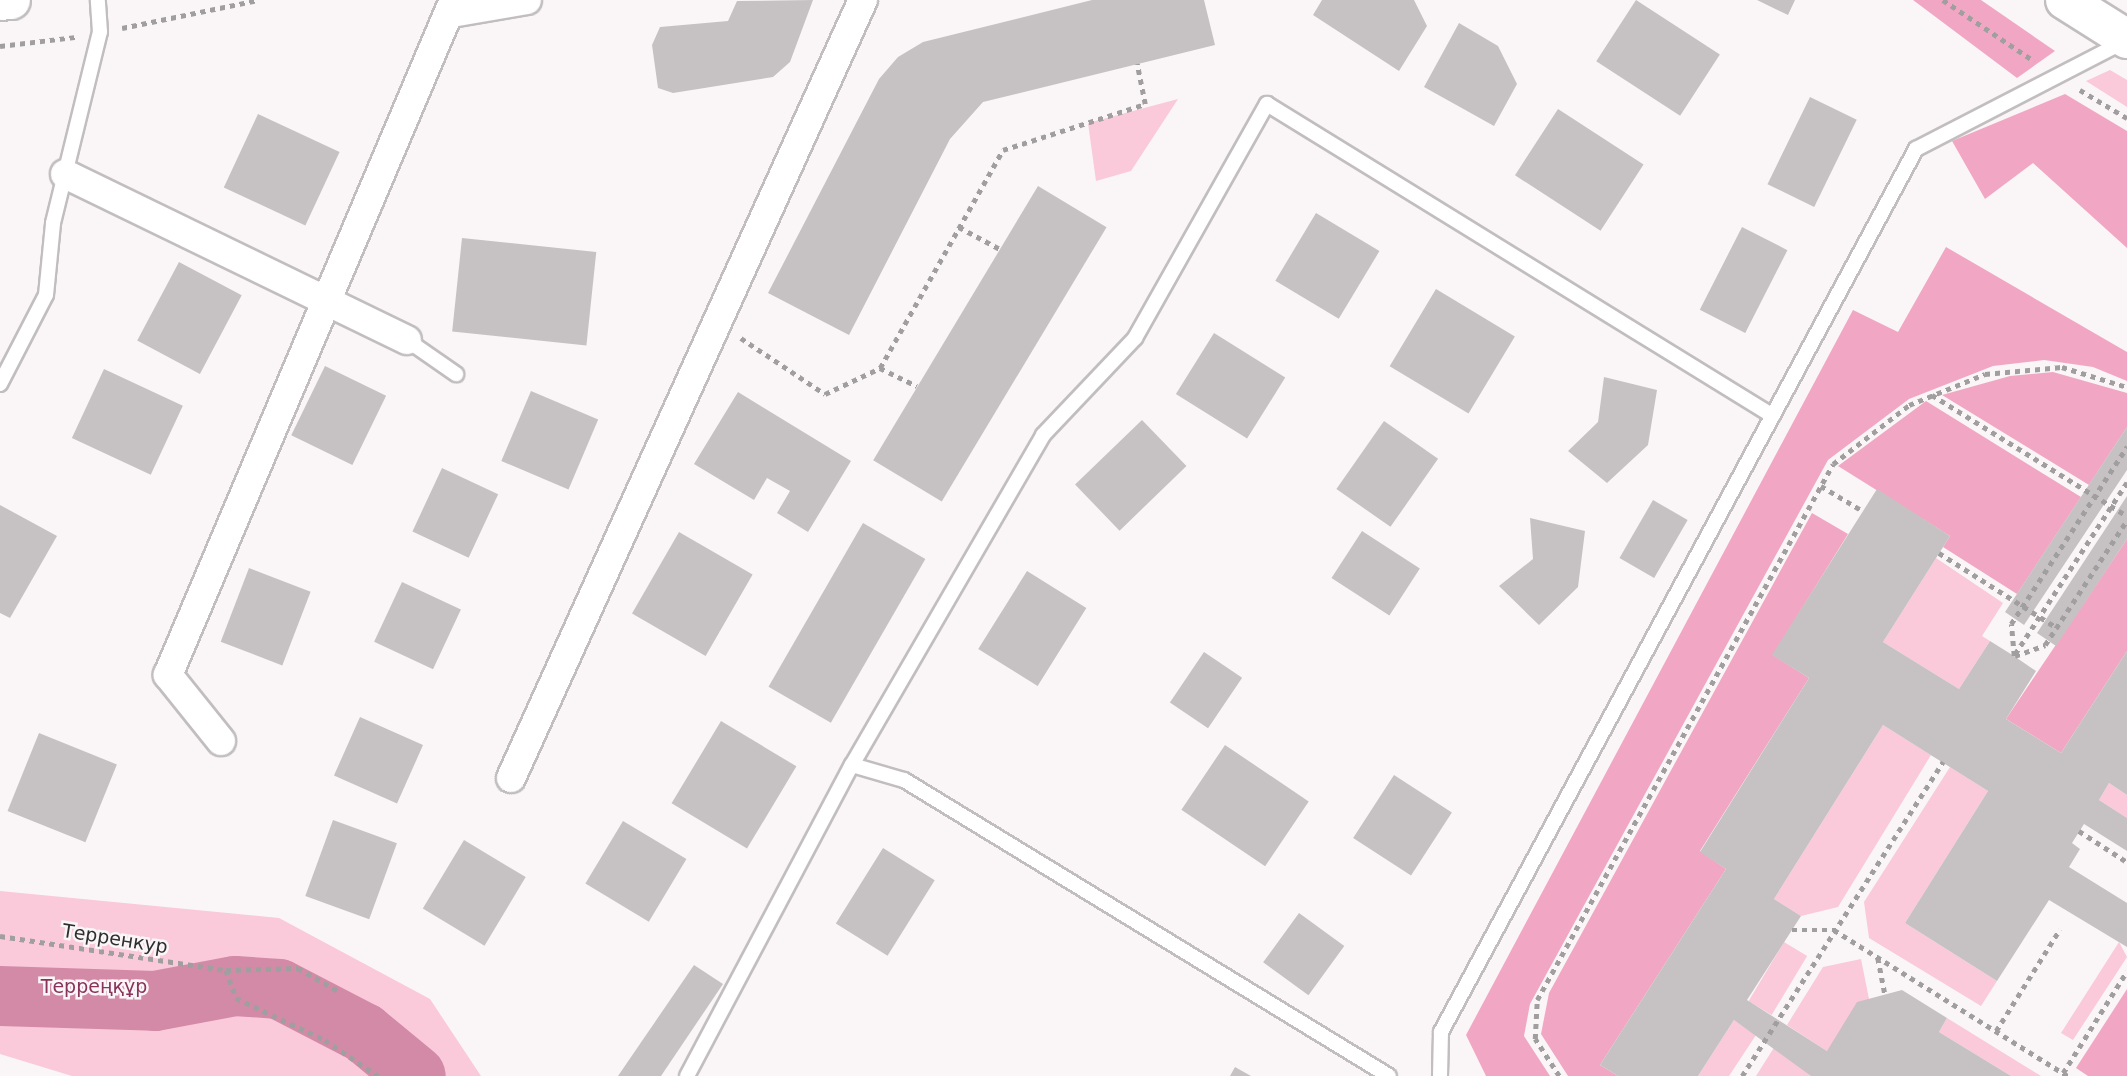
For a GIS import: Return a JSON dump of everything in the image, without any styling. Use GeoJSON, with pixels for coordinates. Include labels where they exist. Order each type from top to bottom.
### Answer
{"type":"FeatureCollection","features":[{"type":"Feature","properties":{"kind":"main road"},"geometry":{"type":"LineString","coordinates":[[0,2],[11,0]]}},
{"type":"Feature","properties":{"kind":"main road"},"geometry":{"type":"LineString","coordinates":[[2065,0],[2127,39]]}},
{"type":"Feature","properties":{"kind":"street"},"geometry":{"type":"LineString","coordinates":[[221,741],[168,675],[452,7],[527,0]]}},
{"type":"Feature","properties":{"kind":"street"},"geometry":{"type":"LineString","coordinates":[[511,778],[863,0]]}},
{"type":"Feature","properties":{"kind":"street"},"geometry":{"type":"LineString","coordinates":[[65,174],[329,299],[407,340]]}},
{"type":"Feature","properties":{"kind":"lane"},"geometry":{"type":"LineString","coordinates":[[0,384],[46,295],[65,174],[100,32],[98,0]]}},
{"type":"Feature","properties":{"kind":"lane"},"geometry":{"type":"LineString","coordinates":[[1440,1076],[1441,1032],[1916,149],[2127,39]]}},
{"type":"Feature","properties":{"kind":"lane"},"geometry":{"type":"LineString","coordinates":[[687,1076],[852,765],[1043,435],[1135,338],[1267,104],[1773,416]]}},
{"type":"Feature","properties":{"kind":"lane"},"geometry":{"type":"LineString","coordinates":[[407,340],[456,374]]}},
{"type":"Feature","properties":{"kind":"lane"},"geometry":{"type":"LineString","coordinates":[[852,765],[904,780],[1389,1076]]}},
{"type":"Feature","properties":{"kind":"path"},"geometry":{"type":"LineString","coordinates":[[0,46],[100,32],[258,0]]}},
{"type":"Feature","properties":{"kind":"path"},"geometry":{"type":"LineString","coordinates":[[1943,0],[2055,75],[2127,118]]}},
{"type":"Feature","properties":{"kind":"path"},"geometry":{"type":"LineString","coordinates":[[717,322],[825,394],[880,368],[1003,150],[1145,104],[1137,64]]}},
{"type":"Feature","properties":{"kind":"path"},"geometry":{"type":"LineString","coordinates":[[959,227],[1000,249]]}},
{"type":"Feature","properties":{"kind":"path"},"geometry":{"type":"LineString","coordinates":[[1559,1076],[1535,1039],[1537,1000],[1833,464],[1870,431],[1931,395],[2024,367],[2092,372],[2127,387]]}},
{"type":"Feature","properties":{"kind":"path"},"geometry":{"type":"LineString","coordinates":[[880,368],[916,386]]}},
{"type":"Feature","properties":{"kind":"path"},"geometry":{"type":"LineString","coordinates":[[1931,395],[2127,518],[2045,645],[2014,656]]}},
{"type":"Feature","properties":{"kind":"path"},"geometry":{"type":"LineString","coordinates":[[2014,656],[2011,624],[2127,447]]}},
{"type":"Feature","properties":{"kind":"path"},"geometry":{"type":"LineString","coordinates":[[2014,656],[2127,482]]}},
{"type":"Feature","properties":{"kind":"path"},"geometry":{"type":"LineString","coordinates":[[1821,486],[1863,511]]}},
{"type":"Feature","properties":{"kind":"path"},"geometry":{"type":"LineString","coordinates":[[1939,553],[2057,628]]}},
{"type":"Feature","properties":{"kind":"path"},"geometry":{"type":"LineString","coordinates":[[1742,1076],[1943,762]]}},
{"type":"Feature","properties":{"kind":"path"},"geometry":{"type":"LineString","coordinates":[[2078,831],[2127,862]]}},
{"type":"Feature","properties":{"kind":"path"},"geometry":{"type":"LineString","coordinates":[[1996,1031],[2060,929]]}},
{"type":"Feature","properties":{"kind":"path"},"geometry":{"type":"LineString","coordinates":[[1792,930],[1834,930],[2065,1074],[2127,971]]}},
{"type":"Feature","properties":{"kind":"path","name":"Терренкур"},"geometry":{"type":"LineString","coordinates":[[0,936],[226,970],[298,968],[338,991]]}},
{"type":"Feature","properties":{"kind":"path"},"geometry":{"type":"LineString","coordinates":[[1877,957],[1885,995]]}},
{"type":"Feature","properties":{"kind":"path"},"geometry":{"type":"LineString","coordinates":[[226,970],[236,998],[325,1040],[378,1076]]}},
{"type":"Feature","properties":{"kind":"green space"},"geometry":{"type":"Polygon","coordinates":[[[2110,70],[2127,80],[2127,107],[2086,81],[2110,70]]]}},
{"type":"Feature","properties":{"kind":"green space"},"geometry":{"type":"Polygon","coordinates":[[[1178,99],[1131,171],[1096,181],[1088,123],[1178,99]]]}},
{"type":"Feature","properties":{"kind":"green space"},"geometry":{"type":"Polygon","coordinates":[[[1936,558],[2003,603],[1982,636],[1990,641],[1959,689],[1883,642],[1936,558]]]}},
{"type":"Feature","properties":{"kind":"green space"},"geometry":{"type":"Polygon","coordinates":[[[1883,725],[1931,755],[1838,907],[1801,916],[1774,899],[1883,725]]]}},
{"type":"Feature","properties":{"kind":"green space"},"geometry":{"type":"Polygon","coordinates":[[[1950,767],[1988,791],[1905,923],[1997,981],[1981,1006],[1869,938],[1864,902],[1950,767]]]}},
{"type":"Feature","properties":{"kind":"green space"},"geometry":{"type":"Polygon","coordinates":[[[2109,783],[2127,795],[2127,818],[2099,800],[2109,783]]]}},
{"type":"Feature","properties":{"kind":"green space","name":"Терреңқұр"},"geometry":{"type":"Polygon","coordinates":[[[0,891],[279,918],[430,999],[481,1076],[72,1076],[0,1054],[0,891]]]}},
{"type":"Feature","properties":{"kind":"green space"},"geometry":{"type":"Polygon","coordinates":[[[1784,942],[1807,956],[1772,1015],[1748,1001],[1784,942]]]}},
{"type":"Feature","properties":{"kind":"green space"},"geometry":{"type":"Polygon","coordinates":[[[2119,942],[2127,957],[2073,1040],[2061,1033],[2119,942]]]}},
{"type":"Feature","properties":{"kind":"green space"},"geometry":{"type":"Polygon","coordinates":[[[1861,959],[1869,999],[1827,1051],[1787,1025],[1823,967],[1861,959]]]}},
{"type":"Feature","properties":{"kind":"green space"},"geometry":{"type":"Polygon","coordinates":[[[1947,1018],[2041,1076],[2011,1076],[1939,1032],[1947,1018]]]}},
{"type":"Feature","properties":{"kind":"green space"},"geometry":{"type":"Polygon","coordinates":[[[1734,1020],[1756,1035],[1729,1076],[1698,1076],[1734,1020]]]}},
{"type":"Feature","properties":{"kind":"green space"},"geometry":{"type":"Polygon","coordinates":[[[1775,1046],[1811,1076],[1756,1076],[1775,1046]]]}},
{"type":"Feature","properties":{"kind":"shaded area"},"geometry":{"type":"Polygon","coordinates":[[[1913,0],[1981,0],[2055,51],[2017,78],[1913,0]]]}},
{"type":"Feature","properties":{"kind":"shaded area"},"geometry":{"type":"Polygon","coordinates":[[[2065,94],[2127,131],[2127,248],[2033,163],[1985,199],[1952,141],[2065,94]]]}},
{"type":"Feature","properties":{"kind":"shaded area"},"geometry":{"type":"Polygon","coordinates":[[[1946,247],[2127,352],[2127,381],[2093,367],[2044,360],[1993,366],[1909,399],[1828,460],[1530,1004],[1524,1036],[1550,1076],[1486,1076],[1466,1035],[1853,310],[1898,332],[1946,247]]]}},
{"type":"Feature","properties":{"kind":"shaded area"},"geometry":{"type":"Polygon","coordinates":[[[2053,372],[2127,393],[2127,427],[2089,485],[1942,395],[2010,376],[2053,372]]]}},
{"type":"Feature","properties":{"kind":"shaded area"},"geometry":{"type":"Polygon","coordinates":[[[1926,401],[2081,497],[2017,594],[1943,547],[1950,536],[1838,466],[1926,401]]]}},
{"type":"Feature","properties":{"kind":"shaded area"},"geometry":{"type":"Polygon","coordinates":[[[1812,513],[1848,534],[1773,655],[1809,678],[1700,851],[1726,869],[1600,1065],[1618,1076],[1568,1076],[1541,1034],[1549,993],[1812,513]]]}},
{"type":"Feature","properties":{"kind":"shaded area"},"geometry":{"type":"Polygon","coordinates":[[[2127,539],[2127,651],[2061,753],[2006,719],[2127,539]]]}},
{"type":"Feature","properties":{"kind":"shaded area"},"geometry":{"type":"Polygon","coordinates":[[[2127,989],[2127,1076],[2088,1076],[2076,1068],[2127,989]]]}},
{"type":"Feature","properties":{"kind":"building"},"geometry":{"type":"Polygon","coordinates":[[[813,0],[790,62],[773,77],[673,93],[658,88],[652,45],[660,27],[728,21],[737,1],[813,0]]]}},
{"type":"Feature","properties":{"kind":"building"},"geometry":{"type":"Polygon","coordinates":[[[1092,0],[1204,0],[1215,45],[983,102],[950,139],[849,335],[768,293],[879,79],[898,57],[923,42],[1092,0]]]}},
{"type":"Feature","properties":{"kind":"building"},"geometry":{"type":"Polygon","coordinates":[[[1322,0],[1414,0],[1427,26],[1399,71],[1313,15],[1322,0]]]}},
{"type":"Feature","properties":{"kind":"building"},"geometry":{"type":"Polygon","coordinates":[[[1636,0],[1720,54],[1680,116],[1596,61],[1636,0]]]}},
{"type":"Feature","properties":{"kind":"building"},"geometry":{"type":"Polygon","coordinates":[[[1757,0],[1795,0],[1788,15],[1757,0]]]}},
{"type":"Feature","properties":{"kind":"building"},"geometry":{"type":"Polygon","coordinates":[[[1459,23],[1498,46],[1517,84],[1494,126],[1424,87],[1459,23]]]}},
{"type":"Feature","properties":{"kind":"building"},"geometry":{"type":"Polygon","coordinates":[[[1810,97],[1857,120],[1814,207],[1767,184],[1810,97]]]}},
{"type":"Feature","properties":{"kind":"building"},"geometry":{"type":"Polygon","coordinates":[[[1558,109],[1644,165],[1601,231],[1515,175],[1558,109]]]}},
{"type":"Feature","properties":{"kind":"building"},"geometry":{"type":"Polygon","coordinates":[[[258,114],[340,152],[305,225],[224,187],[258,114]]]}},
{"type":"Feature","properties":{"kind":"building"},"geometry":{"type":"Polygon","coordinates":[[[1038,186],[1107,227],[942,501],[873,460],[1038,186]]]}},
{"type":"Feature","properties":{"kind":"building"},"geometry":{"type":"Polygon","coordinates":[[[1316,213],[1379,251],[1339,319],[1275,281],[1316,213]]]}},
{"type":"Feature","properties":{"kind":"building"},"geometry":{"type":"Polygon","coordinates":[[[1742,227],[1787,250],[1745,333],[1700,310],[1742,227]]]}},
{"type":"Feature","properties":{"kind":"building"},"geometry":{"type":"Polygon","coordinates":[[[462,238],[596,252],[586,346],[452,331],[462,238]]]}},
{"type":"Feature","properties":{"kind":"building"},"geometry":{"type":"Polygon","coordinates":[[[179,262],[242,295],[200,374],[137,341],[179,262]]]}},
{"type":"Feature","properties":{"kind":"building"},"geometry":{"type":"Polygon","coordinates":[[[1436,289],[1515,336],[1469,414],[1390,366],[1436,289]]]}},
{"type":"Feature","properties":{"kind":"building"},"geometry":{"type":"Polygon","coordinates":[[[1214,333],[1285,378],[1247,439],[1176,394],[1214,333]]]}},
{"type":"Feature","properties":{"kind":"building"},"geometry":{"type":"Polygon","coordinates":[[[325,366],[386,396],[352,465],[291,435],[325,366]]]}},
{"type":"Feature","properties":{"kind":"building"},"geometry":{"type":"Polygon","coordinates":[[[104,369],[183,406],[151,475],[72,438],[104,369]]]}},
{"type":"Feature","properties":{"kind":"building"},"geometry":{"type":"Polygon","coordinates":[[[1604,377],[1657,390],[1648,445],[1607,483],[1568,451],[1598,422],[1604,377]]]}},
{"type":"Feature","properties":{"kind":"building"},"geometry":{"type":"Polygon","coordinates":[[[531,391],[598,420],[569,489],[501,461],[531,391]]]}},
{"type":"Feature","properties":{"kind":"building"},"geometry":{"type":"Polygon","coordinates":[[[738,392],[851,461],[808,532],[777,513],[790,491],[767,478],[754,500],[694,464],[738,392]]]}},
{"type":"Feature","properties":{"kind":"building"},"geometry":{"type":"Polygon","coordinates":[[[1142,420],[1186,466],[1120,531],[1075,485],[1142,420]]]}},
{"type":"Feature","properties":{"kind":"building"},"geometry":{"type":"Polygon","coordinates":[[[1384,421],[1438,459],[1390,527],[1336,489],[1384,421]]]}},
{"type":"Feature","properties":{"kind":"building"},"geometry":{"type":"Polygon","coordinates":[[[2127,427],[2127,470],[2024,625],[2005,612],[2127,427]]]}},
{"type":"Feature","properties":{"kind":"building"},"geometry":{"type":"Polygon","coordinates":[[[442,468],[498,494],[469,558],[412,531],[442,468]]]}},
{"type":"Feature","properties":{"kind":"building"},"geometry":{"type":"Polygon","coordinates":[[[1877,489],[1950,536],[1883,642],[1959,689],[1990,641],[2036,671],[2006,719],[2061,753],[2127,651],[2127,795],[2109,783],[2099,800],[2127,818],[2127,851],[2084,824],[2072,843],[2080,849],[2069,867],[2127,903],[2127,947],[2049,900],[1997,981],[1905,923],[1988,791],[1883,725],[1774,899],[1801,916],[1747,1000],[1827,1051],[1857,1002],[1902,990],[1947,1018],[1939,1032],[2011,1076],[1811,1076],[1734,1020],[1698,1076],[1618,1076],[1600,1065],[1726,869],[1700,852],[1809,678],[1772,655],[1877,489]]]}},
{"type":"Feature","properties":{"kind":"building"},"geometry":{"type":"Polygon","coordinates":[[[2127,496],[2127,539],[2056,646],[2037,633],[2127,496]]]}},
{"type":"Feature","properties":{"kind":"building"},"geometry":{"type":"Polygon","coordinates":[[[1653,500],[1688,520],[1654,578],[1620,558],[1653,500]]]}},
{"type":"Feature","properties":{"kind":"building"},"geometry":{"type":"Polygon","coordinates":[[[0,505],[57,536],[10,618],[0,613],[0,505]]]}},
{"type":"Feature","properties":{"kind":"building"},"geometry":{"type":"Polygon","coordinates":[[[1530,518],[1585,531],[1578,587],[1539,625],[1499,586],[1533,559],[1530,518]]]}},
{"type":"Feature","properties":{"kind":"building"},"geometry":{"type":"Polygon","coordinates":[[[863,523],[925,559],[831,723],[768,687],[863,523]]]}},
{"type":"Feature","properties":{"kind":"building"},"geometry":{"type":"Polygon","coordinates":[[[1362,531],[1420,569],[1389,616],[1332,578],[1362,531]]]}},
{"type":"Feature","properties":{"kind":"building"},"geometry":{"type":"Polygon","coordinates":[[[679,532],[753,574],[706,656],[632,613],[679,532]]]}},
{"type":"Feature","properties":{"kind":"building"},"geometry":{"type":"Polygon","coordinates":[[[249,568],[311,592],[282,665],[221,642],[249,568]]]}},
{"type":"Feature","properties":{"kind":"building"},"geometry":{"type":"Polygon","coordinates":[[[1027,571],[1086,608],[1038,686],[978,649],[1027,571]]]}},
{"type":"Feature","properties":{"kind":"building"},"geometry":{"type":"Polygon","coordinates":[[[402,582],[461,609],[433,669],[374,642],[402,582]]]}},
{"type":"Feature","properties":{"kind":"building"},"geometry":{"type":"Polygon","coordinates":[[[1204,652],[1242,678],[1208,728],[1170,703],[1204,652]]]}},
{"type":"Feature","properties":{"kind":"building"},"geometry":{"type":"Polygon","coordinates":[[[360,717],[423,745],[397,804],[334,775],[360,717]]]}},
{"type":"Feature","properties":{"kind":"building"},"geometry":{"type":"Polygon","coordinates":[[[721,721],[796,766],[747,849],[672,803],[721,721]]]}},
{"type":"Feature","properties":{"kind":"building"},"geometry":{"type":"Polygon","coordinates":[[[39,733],[117,764],[85,842],[8,811],[39,733]]]}},
{"type":"Feature","properties":{"kind":"building"},"geometry":{"type":"Polygon","coordinates":[[[1225,745],[1309,801],[1265,866],[1181,810],[1225,745]]]}},
{"type":"Feature","properties":{"kind":"building"},"geometry":{"type":"Polygon","coordinates":[[[1394,775],[1452,813],[1411,875],[1353,838],[1394,775]]]}},
{"type":"Feature","properties":{"kind":"building"},"geometry":{"type":"Polygon","coordinates":[[[333,820],[397,843],[369,919],[305,896],[333,820]]]}},
{"type":"Feature","properties":{"kind":"building"},"geometry":{"type":"Polygon","coordinates":[[[623,821],[686,859],[649,922],[585,884],[623,821]]]}},
{"type":"Feature","properties":{"kind":"building"},"geometry":{"type":"Polygon","coordinates":[[[464,840],[526,877],[485,946],[423,909],[464,840]]]}},
{"type":"Feature","properties":{"kind":"building"},"geometry":{"type":"Polygon","coordinates":[[[883,848],[935,880],[888,956],[836,923],[883,848]]]}},
{"type":"Feature","properties":{"kind":"building"},"geometry":{"type":"Polygon","coordinates":[[[1299,913],[1344,946],[1308,995],[1263,962],[1299,913]]]}},
{"type":"Feature","properties":{"kind":"building"},"geometry":{"type":"Polygon","coordinates":[[[694,965],[723,984],[661,1076],[618,1076],[694,965]]]}},
{"type":"Feature","properties":{"kind":"building"},"geometry":{"type":"Polygon","coordinates":[[[1235,1067],[1251,1076],[1230,1076],[1235,1067]]]}},
{"type":"Feature","properties":{"kind":"waterway"},"geometry":{"type":"LineString","coordinates":[[0,996],[155,1001],[235,986],[279,989],[364,1033],[416,1076]]}}]}
